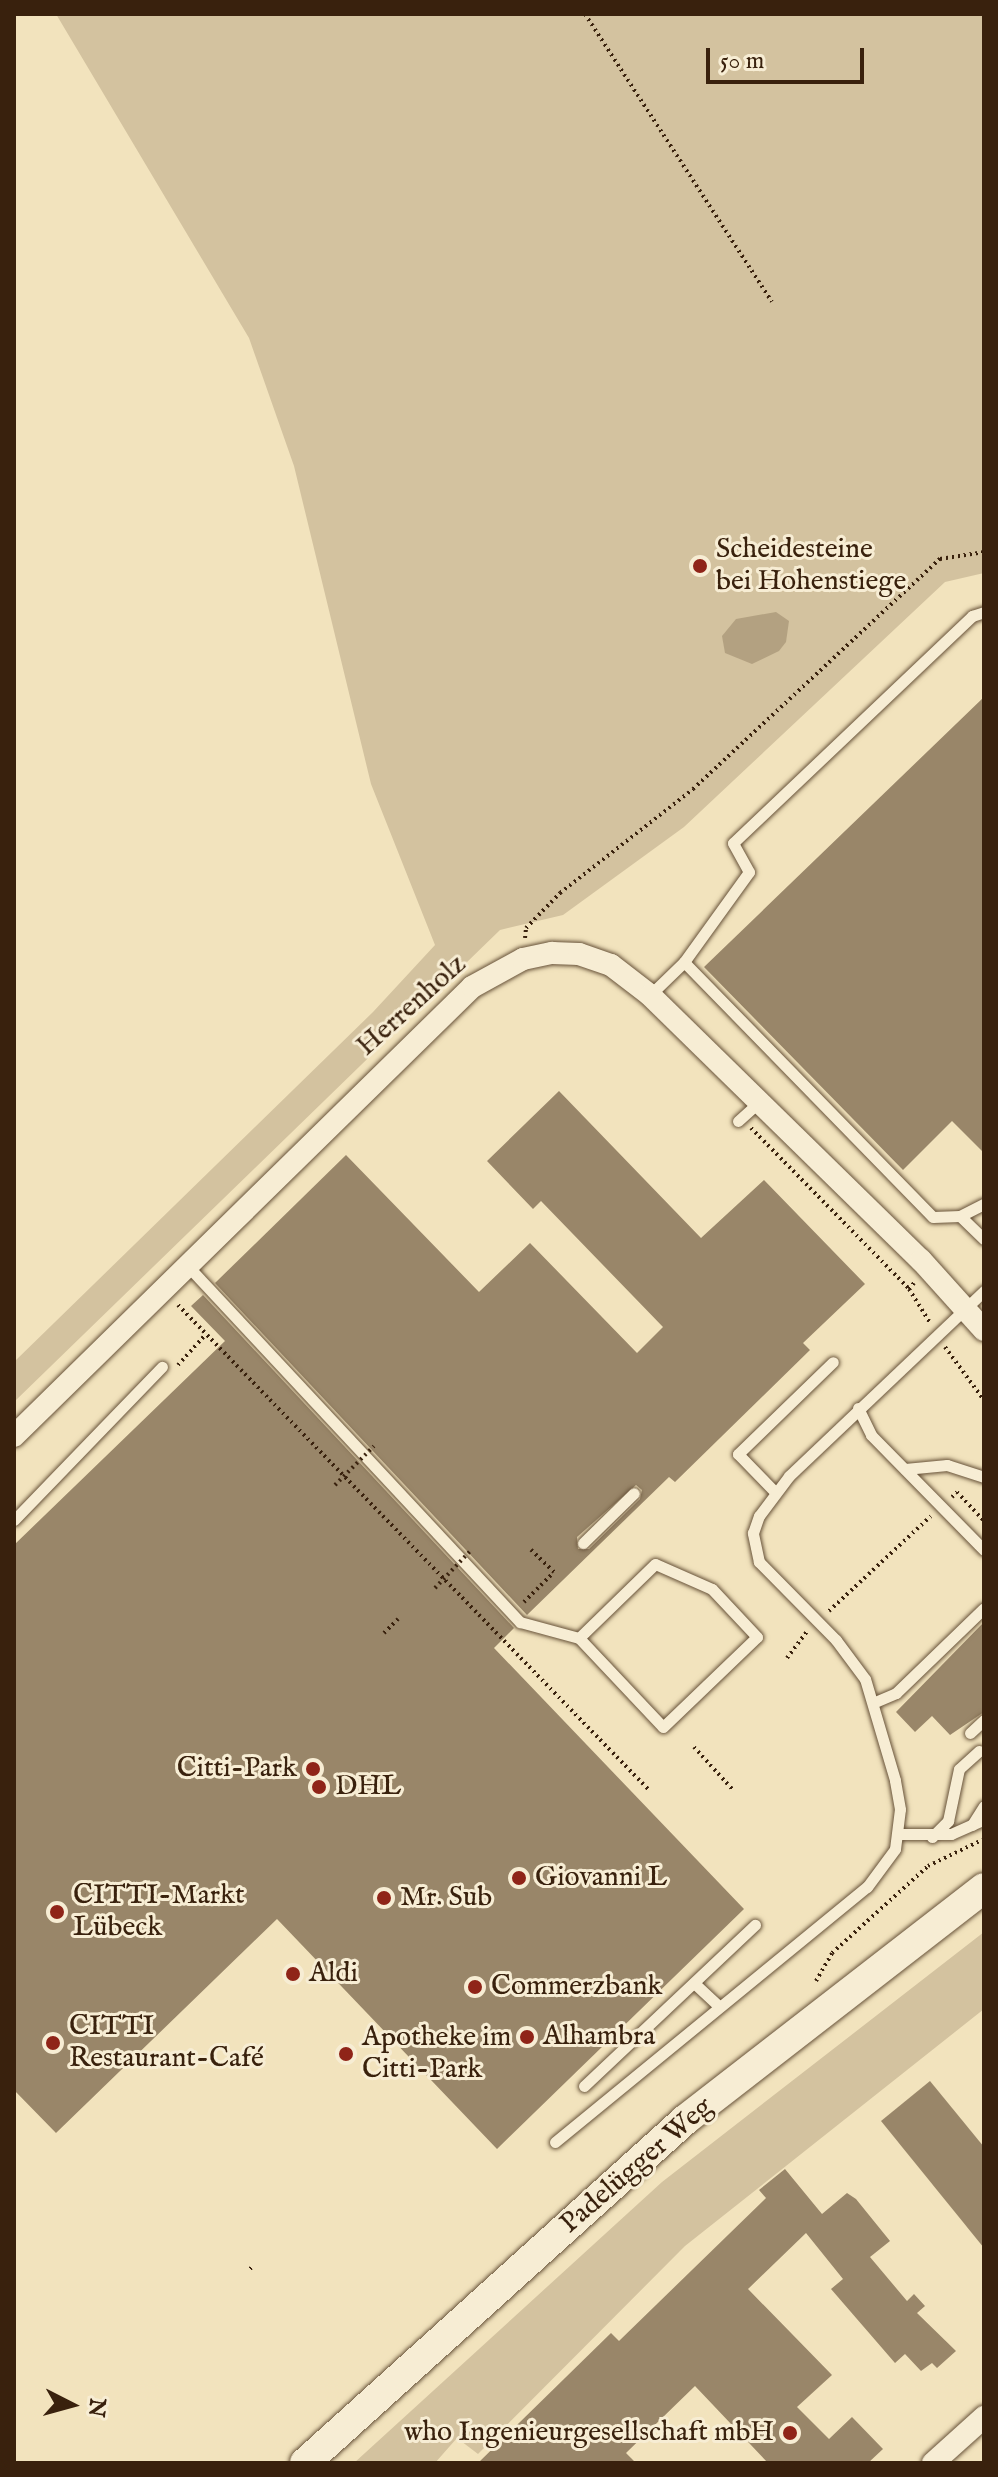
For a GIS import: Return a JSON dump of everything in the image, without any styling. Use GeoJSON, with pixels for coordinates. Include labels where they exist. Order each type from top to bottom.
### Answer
{"type":"FeatureCollection","features":[{"type":"Feature","properties":{"kind":"main road","name":"Padelügger Weg"},"geometry":{"type":"LineString","coordinates":[[305,2463],[685,2120],[984,1888]]}},
{"type":"Feature","properties":{"kind":"street","name":"Herrenholz"},"geometry":{"type":"LineString","coordinates":[[14,1436],[185,1263],[487,975],[523,959],[579,954],[611,965],[650,995],[984,1330]]}},
{"type":"Feature","properties":{"kind":"street"},"geometry":{"type":"LineString","coordinates":[[941,2461],[984,2417]]}},
{"type":"Feature","properties":{"kind":"lane"},"geometry":{"type":"LineString","coordinates":[[650,995],[684,962],[749,872],[733,843],[972,616],[984,612]]}},
{"type":"Feature","properties":{"kind":"lane"},"geometry":{"type":"LineString","coordinates":[[684,962],[933,1217],[960,1216],[984,1204]]}},
{"type":"Feature","properties":{"kind":"lane"},"geometry":{"type":"LineString","coordinates":[[740,1120],[759,1102]]}},
{"type":"Feature","properties":{"kind":"lane"},"geometry":{"type":"LineString","coordinates":[[960,1216],[984,1239]]}},
{"type":"Feature","properties":{"kind":"lane"},"geometry":{"type":"LineString","coordinates":[[185,1263],[512,1614],[549,1634],[579,1638],[663,1727],[757,1637],[712,1589],[655,1564],[579,1638]]}},
{"type":"Feature","properties":{"kind":"lane"},"geometry":{"type":"LineString","coordinates":[[555,2142],[718,2005],[867,1887],[899,1834],[895,1780],[875,1702],[858,1668],[759,1562],[753,1533],[775,1492],[858,1408],[966,1311],[984,1291]]}},
{"type":"Feature","properties":{"kind":"lane"},"geometry":{"type":"LineString","coordinates":[[775,1492],[738,1454],[833,1362]]}},
{"type":"Feature","properties":{"kind":"lane"},"geometry":{"type":"LineString","coordinates":[[14,1520],[162,1367]]}},
{"type":"Feature","properties":{"kind":"lane"},"geometry":{"type":"LineString","coordinates":[[858,1408],[871,1435],[984,1550]]}},
{"type":"Feature","properties":{"kind":"lane"},"geometry":{"type":"LineString","coordinates":[[905,1469],[947,1465],[984,1477]]}},
{"type":"Feature","properties":{"kind":"lane"},"geometry":{"type":"LineString","coordinates":[[583,1543],[634,1493]]}},
{"type":"Feature","properties":{"kind":"lane"},"geometry":{"type":"LineString","coordinates":[[875,1702],[896,1693],[984,1608]]}},
{"type":"Feature","properties":{"kind":"lane"},"geometry":{"type":"LineString","coordinates":[[970,1733],[984,1720]]}},
{"type":"Feature","properties":{"kind":"lane"},"geometry":{"type":"LineString","coordinates":[[932,1837],[948,1821],[959,1769],[979,1751]]}},
{"type":"Feature","properties":{"kind":"lane"},"geometry":{"type":"LineString","coordinates":[[972,1826],[984,1806]]}},
{"type":"Feature","properties":{"kind":"lane"},"geometry":{"type":"LineString","coordinates":[[899,1834],[932,1837],[972,1826],[984,1819]]}},
{"type":"Feature","properties":{"kind":"lane"},"geometry":{"type":"LineString","coordinates":[[584,2086],[755,1925]]}},
{"type":"Feature","properties":{"kind":"lane"},"geometry":{"type":"LineString","coordinates":[[694,1983],[718,2005]]}},
{"type":"Feature","properties":{"kind":"path"},"geometry":{"type":"LineString","coordinates":[[585,14],[772,302]]}},
{"type":"Feature","properties":{"kind":"path"},"geometry":{"type":"LineString","coordinates":[[526,928],[560,893],[693,789],[940,559],[984,552]]}},
{"type":"Feature","properties":{"kind":"path"},"geometry":{"type":"LineString","coordinates":[[740,1120],[909,1289]]}},
{"type":"Feature","properties":{"kind":"path"},"geometry":{"type":"LineString","coordinates":[[161,1288],[497,1630],[650,1791]]}},
{"type":"Feature","properties":{"kind":"path"},"geometry":{"type":"LineString","coordinates":[[162,1367],[173,1369],[206,1334]]}},
{"type":"Feature","properties":{"kind":"path"},"geometry":{"type":"LineString","coordinates":[[335,1485],[374,1446]]}},
{"type":"Feature","properties":{"kind":"path"},"geometry":{"type":"LineString","coordinates":[[787,1658],[817,1623],[957,1492],[984,1521]]}},
{"type":"Feature","properties":{"kind":"path"},"geometry":{"type":"LineString","coordinates":[[435,1588],[471,1550]]}},
{"type":"Feature","properties":{"kind":"path"},"geometry":{"type":"LineString","coordinates":[[497,1630],[554,1572],[531,1550]]}},
{"type":"Feature","properties":{"kind":"path"},"geometry":{"type":"LineString","coordinates":[[384,1633],[398,1619]]}},
{"type":"Feature","properties":{"kind":"path"},"geometry":{"type":"LineString","coordinates":[[694,1747],[733,1790]]}},
{"type":"Feature","properties":{"kind":"path"},"geometry":{"type":"LineString","coordinates":[[816,1981],[832,1953],[928,1866],[984,1839]]}},
{"type":"Feature","properties":{"kind":"shaded area"},"geometry":{"type":"Polygon","coordinates":[[[56,14],[984,14],[984,573],[945,582],[684,827],[563,915],[500,930],[14,1402],[14,1362],[373,1012],[435,945],[371,784],[294,466],[249,338],[56,14]]]}},
{"type":"Feature","properties":{"kind":"shaded area"},"geometry":{"type":"Polygon","coordinates":[[[776,612],[789,621],[786,642],[779,651],[752,664],[725,653],[722,636],[736,619],[776,612]]]}},
{"type":"Feature","properties":{"kind":"shaded area"},"geometry":{"type":"Polygon","coordinates":[[[984,1932],[984,2009],[685,2246],[478,2454],[457,2438],[435,2463],[354,2463],[662,2182],[984,1932]]]}},
{"type":"Feature","properties":{"kind":"building"},"geometry":{"type":"Polygon","coordinates":[[[984,697],[984,1153],[952,1121],[903,1170],[704,967],[984,697]]]}},
{"type":"Feature","properties":{"kind":"building"},"geometry":{"type":"Polygon","coordinates":[[[559,1091],[701,1238],[764,1180],[865,1284],[803,1343],[810,1350],[675,1482],[669,1477],[527,1615],[215,1283],[346,1155],[479,1292],[530,1243],[637,1353],[663,1327],[541,1201],[533,1209],[487,1161],[559,1091]],[[636,1485],[577,1537],[578,1549],[589,1549],[640,1499],[642,1490],[636,1485]]]}},
{"type":"Feature","properties":{"kind":"building","name":"Citti-Park"},"geometry":{"type":"Polygon","coordinates":[[[203,1295],[514,1628],[494,1648],[744,1909],[497,2149],[277,1919],[56,2133],[14,2090],[14,1545],[225,1341],[191,1306],[203,1295]]]}},
{"type":"Feature","properties":{"kind":"building"},"geometry":{"type":"Polygon","coordinates":[[[984,1622],[984,1712],[950,1735],[932,1716],[915,1732],[896,1712],[984,1622]]]}},
{"type":"Feature","properties":{"kind":"building"},"geometry":{"type":"Polygon","coordinates":[[[930,2081],[984,2147],[984,2248],[881,2121],[930,2081]]]}},
{"type":"Feature","properties":{"kind":"building"},"geometry":{"type":"Polygon","coordinates":[[[785,2169],[822,2214],[847,2193],[856,2199],[890,2241],[870,2257],[907,2301],[914,2294],[925,2306],[917,2313],[956,2351],[937,2368],[932,2363],[921,2371],[905,2354],[895,2363],[831,2289],[843,2279],[806,2233],[748,2289],[832,2375],[797,2407],[829,2439],[852,2417],[883,2449],[868,2463],[768,2463],[695,2386],[626,2453],[636,2463],[478,2463],[611,2333],[619,2341],[766,2198],[759,2190],[785,2169]]]}},
{"type":"Feature","properties":{"kind":"place","name":"Scheidesteine bei Hohenstiege"},"geometry":{"type":"Point","coordinates":[700,566]}},
{"type":"Feature","properties":{"kind":"place","name":"Citti-Park"},"geometry":{"type":"Point","coordinates":[313,1769]}},
{"type":"Feature","properties":{"kind":"place","name":"DHL"},"geometry":{"type":"Point","coordinates":[319,1787]}},
{"type":"Feature","properties":{"kind":"place","name":"Giovanni L"},"geometry":{"type":"Point","coordinates":[519,1878]}},
{"type":"Feature","properties":{"kind":"place","name":"Mr. Sub"},"geometry":{"type":"Point","coordinates":[384,1898]}},
{"type":"Feature","properties":{"kind":"place","name":"CITTI-Markt Lübeck"},"geometry":{"type":"Point","coordinates":[57,1912]}},
{"type":"Feature","properties":{"kind":"place","name":"Aldi"},"geometry":{"type":"Point","coordinates":[293,1974]}},
{"type":"Feature","properties":{"kind":"place","name":"Commerzbank"},"geometry":{"type":"Point","coordinates":[475,1987]}},
{"type":"Feature","properties":{"kind":"place","name":"Alhambra"},"geometry":{"type":"Point","coordinates":[527,2037]}},
{"type":"Feature","properties":{"kind":"place","name":"CITTI Restaurant-Café"},"geometry":{"type":"Point","coordinates":[53,2043]}},
{"type":"Feature","properties":{"kind":"place","name":"Apotheke im Citti-Park"},"geometry":{"type":"Point","coordinates":[346,2054]}},
{"type":"Feature","properties":{"kind":"place","name":"who Ingenieurgesellschaft mbH"},"geometry":{"type":"Point","coordinates":[790,2433]}}]}
